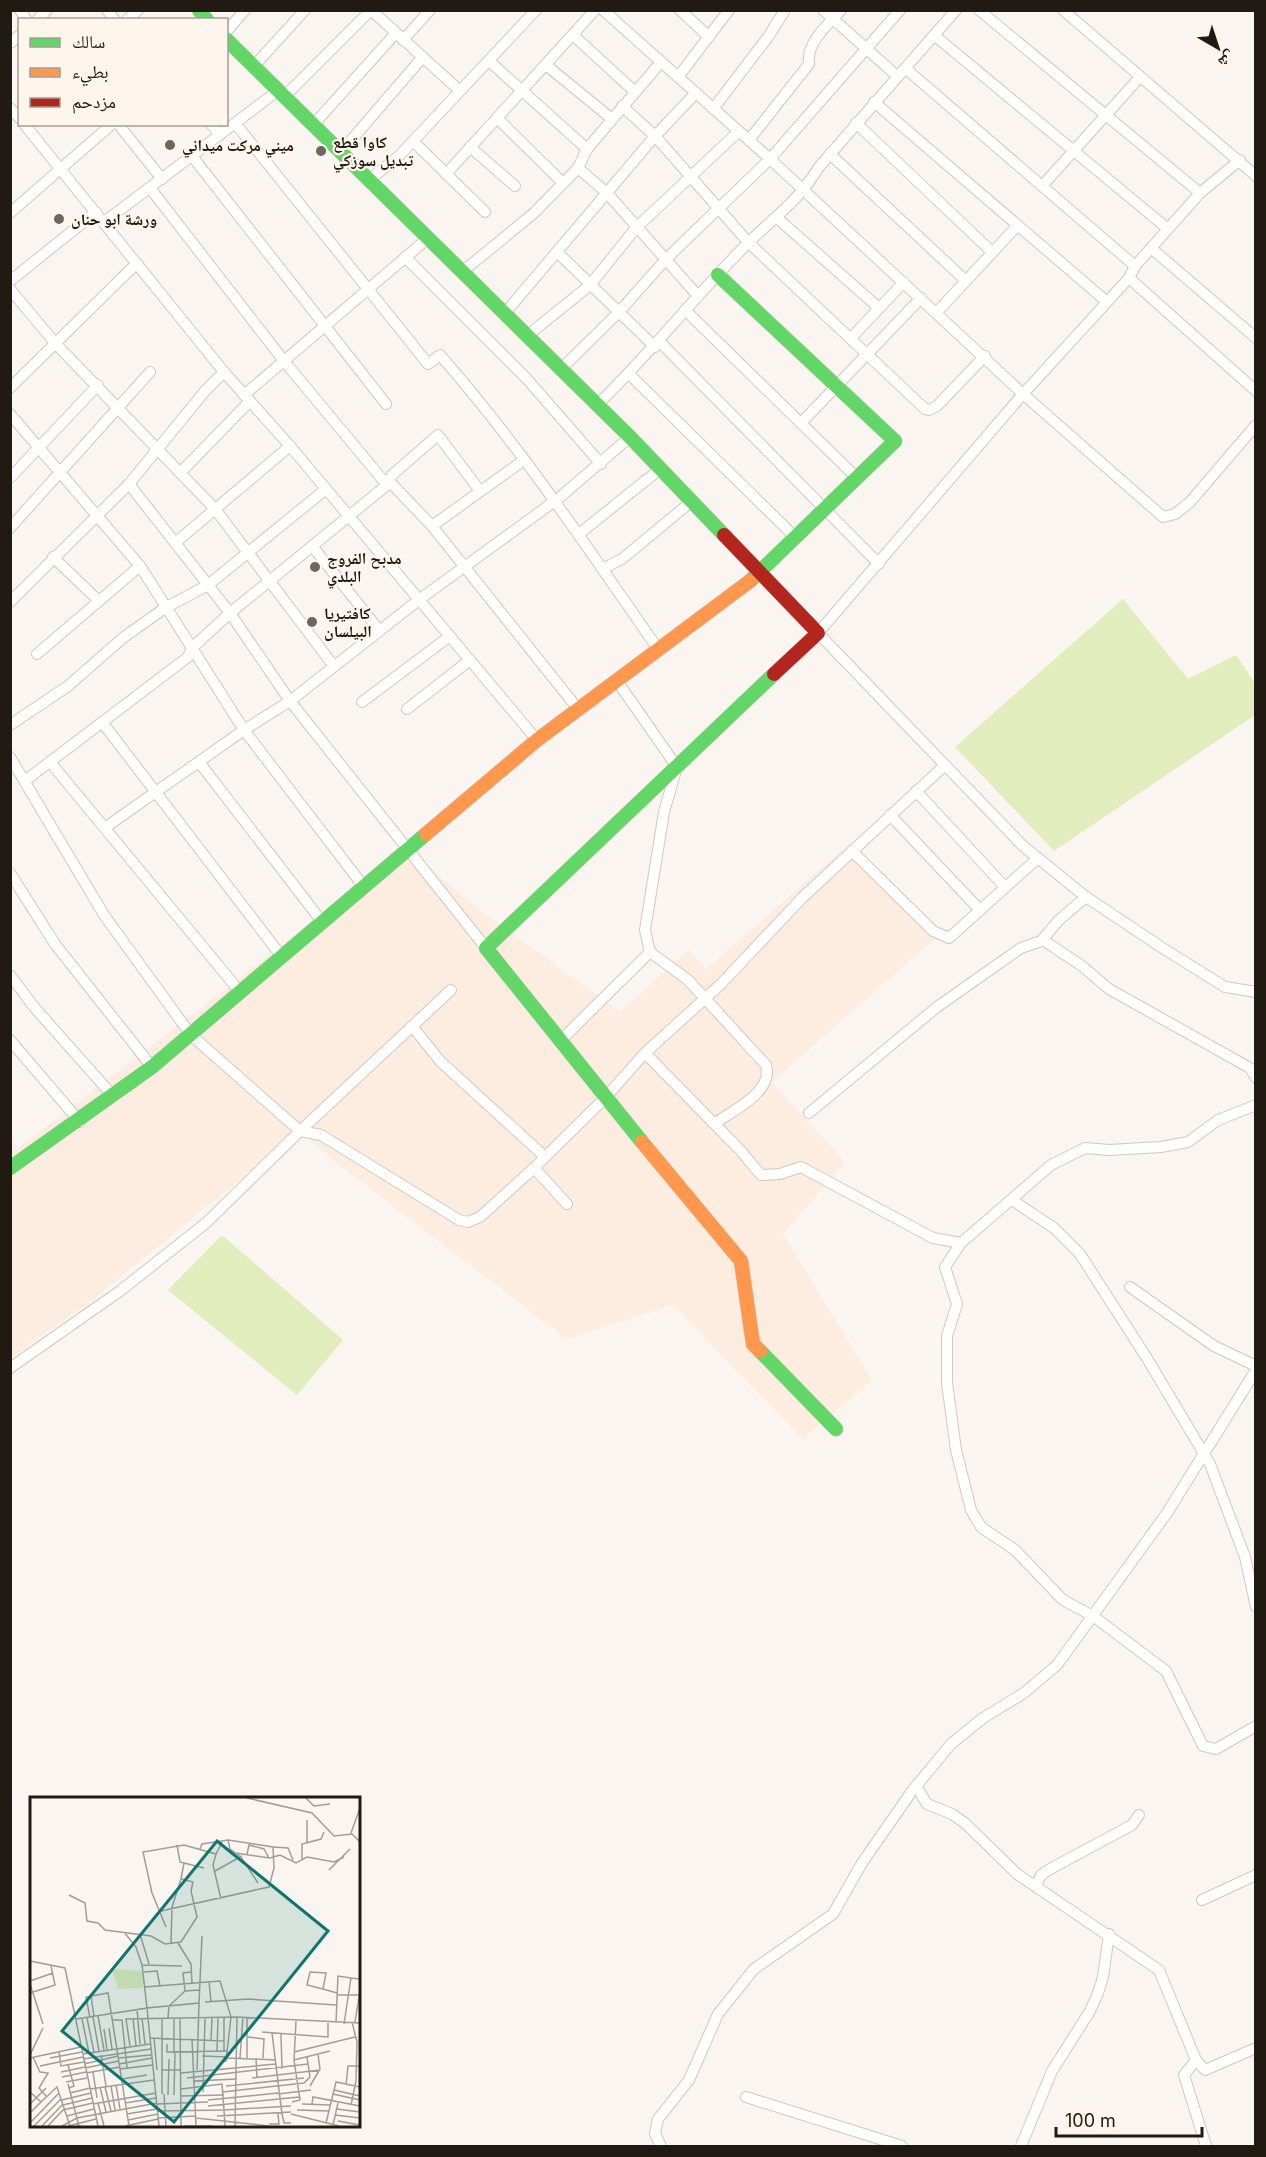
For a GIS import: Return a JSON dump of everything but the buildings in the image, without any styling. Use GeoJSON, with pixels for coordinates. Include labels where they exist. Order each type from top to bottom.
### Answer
{"type":"FeatureCollection","features":[{"type":"Feature","properties":{"kind":"street"},"geometry":{"type":"LineString","coordinates":[[228,30],[245,10]]}},
{"type":"Feature","properties":{"kind":"street"},"geometry":{"type":"LineString","coordinates":[[254,66],[304,10]]}},
{"type":"Feature","properties":{"kind":"street"},"geometry":{"type":"LineString","coordinates":[[104,222],[235,123],[282,93],[371,10],[459,90]]}},
{"type":"Feature","properties":{"kind":"street"},"geometry":{"type":"LineString","coordinates":[[314,124],[399,37],[430,10]]}},
{"type":"Feature","properties":{"kind":"street"},"geometry":{"type":"LineString","coordinates":[[369,180],[399,156],[536,10]]}},
{"type":"Feature","properties":{"kind":"street"},"geometry":{"type":"LineString","coordinates":[[446,174],[595,10]]}},
{"type":"Feature","properties":{"kind":"street"},"geometry":{"type":"LineString","coordinates":[[603,10],[770,159],[985,356],[1023,394],[1163,517],[1175,514],[1190,502],[1256,425]]}},
{"type":"Feature","properties":{"kind":"street"},"geometry":{"type":"LineString","coordinates":[[680,10],[709,37]]}},
{"type":"Feature","properties":{"kind":"street"},"geometry":{"type":"LineString","coordinates":[[678,77],[729,10]]}},
{"type":"Feature","properties":{"kind":"street"},"geometry":{"type":"LineString","coordinates":[[713,109],[768,37],[784,10]]}},
{"type":"Feature","properties":{"kind":"street"},"geometry":{"type":"LineString","coordinates":[[823,10],[867,48],[901,72],[1043,185],[1135,266]]}},
{"type":"Feature","properties":{"kind":"street"},"geometry":{"type":"LineString","coordinates":[[749,140],[809,64],[808,57],[816,38],[842,10]]}},
{"type":"Feature","properties":{"kind":"street"},"geometry":{"type":"LineString","coordinates":[[560,370],[619,312],[667,258],[770,159],[900,10]]}},
{"type":"Feature","properties":{"kind":"street"},"geometry":{"type":"LineString","coordinates":[[597,405],[657,344],[748,242],[804,191],[830,154],[856,123],[956,10]]}},
{"type":"Feature","properties":{"kind":"street"},"geometry":{"type":"LineString","coordinates":[[979,10],[1105,117],[1200,193]]}},
{"type":"Feature","properties":{"kind":"street"},"geometry":{"type":"LineString","coordinates":[[1063,10],[1256,176]]}},
{"type":"Feature","properties":{"kind":"street"},"geometry":{"type":"LineString","coordinates":[[573,34],[634,91]]}},
{"type":"Feature","properties":{"kind":"street"},"geometry":{"type":"LineString","coordinates":[[934,35],[1168,229]]}},
{"type":"Feature","properties":{"kind":"street"},"geometry":{"type":"LineString","coordinates":[[228,41],[630,437],[1023,846],[1086,897],[1225,987],[1256,992]]}},
{"type":"Feature","properties":{"kind":"street"},"geometry":{"type":"LineString","coordinates":[[341,152],[422,58]]}},
{"type":"Feature","properties":{"kind":"street"},"geometry":{"type":"LineString","coordinates":[[489,61],[587,149]]}},
{"type":"Feature","properties":{"kind":"street"},"geometry":{"type":"LineString","coordinates":[[462,272],[534,213],[578,168],[587,149],[661,62]]}},
{"type":"Feature","properties":{"kind":"street"},"geometry":{"type":"LineString","coordinates":[[546,65],[612,119]]}},
{"type":"Feature","properties":{"kind":"street"},"geometry":{"type":"LineString","coordinates":[[1043,185],[1140,77]]}},
{"type":"Feature","properties":{"kind":"street"},"geometry":{"type":"LineString","coordinates":[[505,313],[655,136],[696,93]]}},
{"type":"Feature","properties":{"kind":"street"},"geometry":{"type":"LineString","coordinates":[[874,102],[1106,301]]}},
{"type":"Feature","properties":{"kind":"street"},"geometry":{"type":"LineString","coordinates":[[622,106],[655,136],[748,242],[929,410],[937,406],[985,356]]}},
{"type":"Feature","properties":{"kind":"street"},"geometry":{"type":"LineString","coordinates":[[497,118],[563,183]]}},
{"type":"Feature","properties":{"kind":"street"},"geometry":{"type":"LineString","coordinates":[[235,123],[428,364],[441,355],[475,394],[579,534],[658,649]]}},
{"type":"Feature","properties":{"kind":"street"},"geometry":{"type":"LineString","coordinates":[[856,123],[992,252]]}},
{"type":"Feature","properties":{"kind":"street"},"geometry":{"type":"LineString","coordinates":[[26,126],[224,372],[291,446],[537,740]]}},
{"type":"Feature","properties":{"kind":"street"},"geometry":{"type":"LineString","coordinates":[[10,213],[110,126]]}},
{"type":"Feature","properties":{"kind":"street"},"geometry":{"type":"LineString","coordinates":[[120,126],[162,178]]}},
{"type":"Feature","properties":{"kind":"street"},"geometry":{"type":"LineString","coordinates":[[213,126],[220,135]]}},
{"type":"Feature","properties":{"kind":"street"},"geometry":{"type":"LineString","coordinates":[[527,336],[590,285],[636,228],[738,132]]}},
{"type":"Feature","properties":{"kind":"street"},"geometry":{"type":"LineString","coordinates":[[413,141],[485,212]]}},
{"type":"Feature","properties":{"kind":"street"},"geometry":{"type":"LineString","coordinates":[[470,147],[515,186]]}},
{"type":"Feature","properties":{"kind":"street"},"geometry":{"type":"LineString","coordinates":[[830,154],[965,280]]}},
{"type":"Feature","properties":{"kind":"street"},"geometry":{"type":"LineString","coordinates":[[192,156],[386,404]]}},
{"type":"Feature","properties":{"kind":"street"},"geometry":{"type":"LineString","coordinates":[[486,948],[818,633],[1023,394],[1129,278],[1135,266],[1200,193],[1240,160]]}},
{"type":"Feature","properties":{"kind":"street"},"geometry":{"type":"LineString","coordinates":[[578,168],[607,193],[636,228],[667,258],[698,296]]}},
{"type":"Feature","properties":{"kind":"street"},"geometry":{"type":"LineString","coordinates":[[150,188],[284,361],[388,484],[432,526],[578,709]]}},
{"type":"Feature","properties":{"kind":"street"},"geometry":{"type":"LineString","coordinates":[[10,280],[96,212]]}},
{"type":"Feature","properties":{"kind":"street"},"geometry":{"type":"LineString","coordinates":[[776,218],[879,308]]}},
{"type":"Feature","properties":{"kind":"street"},"geometry":{"type":"LineString","coordinates":[[937,312],[1018,225]]}},
{"type":"Feature","properties":{"kind":"street"},"geometry":{"type":"LineString","coordinates":[[181,472],[247,398],[284,361],[427,239]]}},
{"type":"Feature","properties":{"kind":"street"},"geometry":{"type":"LineString","coordinates":[[1151,248],[1256,338]]}},
{"type":"Feature","properties":{"kind":"street"},"geometry":{"type":"LineString","coordinates":[[558,253],[619,312],[657,344],[827,508],[879,564]]}},
{"type":"Feature","properties":{"kind":"street"},"geometry":{"type":"LineString","coordinates":[[405,257],[527,379],[602,464]]}},
{"type":"Feature","properties":{"kind":"street"},"geometry":{"type":"LineString","coordinates":[[10,388],[137,263]]}},
{"type":"Feature","properties":{"kind":"street"},"geometry":{"type":"LineString","coordinates":[[10,1168],[80,1122],[152,1067],[537,740],[760,574],[895,441],[718,275]]}},
{"type":"Feature","properties":{"kind":"street"},"geometry":{"type":"LineString","coordinates":[[1129,278],[1256,391]]}},
{"type":"Feature","properties":{"kind":"street"},"geometry":{"type":"LineString","coordinates":[[851,338],[904,282]]}},
{"type":"Feature","properties":{"kind":"street"},"geometry":{"type":"LineString","coordinates":[[10,289],[55,343],[98,385],[215,509],[333,665]]}},
{"type":"Feature","properties":{"kind":"street"},"geometry":{"type":"LineString","coordinates":[[801,423],[921,298]]}},
{"type":"Feature","properties":{"kind":"street"},"geometry":{"type":"LineString","coordinates":[[685,310],[857,478]]}},
{"type":"Feature","properties":{"kind":"street"},"geometry":{"type":"LineString","coordinates":[[10,528],[150,372]]}},
{"type":"Feature","properties":{"kind":"street"},"geometry":{"type":"LineString","coordinates":[[10,602],[129,484],[205,391],[224,372]]}},
{"type":"Feature","properties":{"kind":"street"},"geometry":{"type":"LineString","coordinates":[[629,374],[796,538]]}},
{"type":"Feature","properties":{"kind":"street"},"geometry":{"type":"LineString","coordinates":[[10,478],[98,385]]}},
{"type":"Feature","properties":{"kind":"street"},"geometry":{"type":"LineString","coordinates":[[10,414],[140,566],[244,730],[364,887]]}},
{"type":"Feature","properties":{"kind":"street"},"geometry":{"type":"LineString","coordinates":[[26,780],[188,657],[192,648],[230,613],[388,484],[392,475],[438,435],[480,491]]}},
{"type":"Feature","properties":{"kind":"street"},"geometry":{"type":"LineString","coordinates":[[106,827],[244,730],[290,701],[379,630],[602,464],[630,437]]}},
{"type":"Feature","properties":{"kind":"street"},"geometry":{"type":"LineString","coordinates":[[175,543],[291,446]]}},
{"type":"Feature","properties":{"kind":"street"},"geometry":{"type":"LineString","coordinates":[[432,526],[524,460]]}},
{"type":"Feature","properties":{"kind":"street"},"geometry":{"type":"LineString","coordinates":[[579,534],[660,469]]}},
{"type":"Feature","properties":{"kind":"street"},"geometry":{"type":"LineString","coordinates":[[129,484],[230,613],[290,701],[605,1098],[741,1261],[753,1344],[836,1429]]}},
{"type":"Feature","properties":{"kind":"street"},"geometry":{"type":"LineString","coordinates":[[10,725],[68,686],[124,637],[165,608],[208,585],[326,489]]}},
{"type":"Feature","properties":{"kind":"street"},"geometry":{"type":"LineString","coordinates":[[602,569],[622,560],[692,501]]}},
{"type":"Feature","properties":{"kind":"street"},"geometry":{"type":"LineString","coordinates":[[312,546],[379,630]]}},
{"type":"Feature","properties":{"kind":"street"},"geometry":{"type":"LineString","coordinates":[[53,557],[99,601]]}},
{"type":"Feature","properties":{"kind":"street"},"geometry":{"type":"LineString","coordinates":[[36,654],[140,566]]}},
{"type":"Feature","properties":{"kind":"street"},"geometry":{"type":"LineString","coordinates":[[362,702],[450,636]]}},
{"type":"Feature","properties":{"kind":"street"},"geometry":{"type":"LineString","coordinates":[[407,709],[470,660]]}},
{"type":"Feature","properties":{"kind":"street"},"geometry":{"type":"LineString","coordinates":[[617,681],[676,767],[664,812],[645,930],[650,952],[688,980],[766,1065],[768,1074],[764,1088],[714,1124]]}},
{"type":"Feature","properties":{"kind":"street"},"geometry":{"type":"LineString","coordinates":[[102,722],[282,957]]}},
{"type":"Feature","properties":{"kind":"street"},"geometry":{"type":"LineString","coordinates":[[10,757],[26,780],[104,915],[191,1035],[300,1131],[321,1135],[459,1220],[468,1222],[487,1212],[534,1168],[605,1098],[645,1053],[705,999],[802,898],[945,765]]}},
{"type":"Feature","properties":{"kind":"street"},"geometry":{"type":"LineString","coordinates":[[50,762],[241,993]]}},
{"type":"Feature","properties":{"kind":"street"},"geometry":{"type":"LineString","coordinates":[[199,762],[323,922]]}},
{"type":"Feature","properties":{"kind":"street"},"geometry":{"type":"LineString","coordinates":[[916,791],[1004,886]]}},
{"type":"Feature","properties":{"kind":"street"},"geometry":{"type":"LineString","coordinates":[[890,815],[978,909]]}},
{"type":"Feature","properties":{"kind":"street"},"geometry":{"type":"LineString","coordinates":[[852,851],[933,931],[948,938],[1038,858]]}},
{"type":"Feature","properties":{"kind":"street"},"geometry":{"type":"LineString","coordinates":[[10,873],[55,944],[152,1067]]}},
{"type":"Feature","properties":{"kind":"street"},"geometry":{"type":"LineString","coordinates":[[808,1113],[937,1007],[1021,948],[1043,940],[1059,920],[1086,897]]}},
{"type":"Feature","properties":{"kind":"street"},"geometry":{"type":"LineString","coordinates":[[1043,940],[1109,989],[1250,1068],[1256,1078]]}},
{"type":"Feature","properties":{"kind":"street"},"geometry":{"type":"LineString","coordinates":[[560,1041],[650,952]]}},
{"type":"Feature","properties":{"kind":"street"},"geometry":{"type":"LineString","coordinates":[[10,975],[34,1007],[113,1096]]}},
{"type":"Feature","properties":{"kind":"street"},"geometry":{"type":"LineString","coordinates":[[10,1368],[120,1291],[206,1223],[300,1131],[451,990]]}},
{"type":"Feature","properties":{"kind":"street"},"geometry":{"type":"LineString","coordinates":[[412,1026],[440,1061],[544,1156]]}},
{"type":"Feature","properties":{"kind":"street"},"geometry":{"type":"LineString","coordinates":[[10,1040],[80,1122]]}},
{"type":"Feature","properties":{"kind":"street"},"geometry":{"type":"LineString","coordinates":[[645,1053],[761,1175],[780,1174],[801,1167],[933,1238],[961,1243]]}},
{"type":"Feature","properties":{"kind":"street"},"geometry":{"type":"LineString","coordinates":[[1256,1105],[1218,1120],[1188,1142],[1120,1150],[1085,1148],[1052,1165],[961,1243],[945,1267],[957,1304],[947,1336],[947,1383],[956,1450],[971,1510],[981,1527],[1015,1550],[1063,1600],[1093,1616],[1166,1671],[1203,1746],[1216,1749],[1256,1726]]}},
{"type":"Feature","properties":{"kind":"street"},"geometry":{"type":"LineString","coordinates":[[534,1168],[567,1204]]}},
{"type":"Feature","properties":{"kind":"street"},"geometry":{"type":"LineString","coordinates":[[1012,1200],[1054,1228],[1080,1254],[1204,1454],[1245,1557],[1256,1607]]}},
{"type":"Feature","properties":{"kind":"street"},"geometry":{"type":"LineString","coordinates":[[661,2146],[655,2134],[658,2119],[689,2080],[718,2014],[754,1969],[833,1914],[862,1863],[916,1786],[951,1744],[983,1718],[1024,1693],[1057,1665],[1167,1514],[1256,1368],[1214,1346],[1130,1287]]}},
{"type":"Feature","properties":{"kind":"street"},"geometry":{"type":"LineString","coordinates":[[916,1786],[927,1804],[952,1814],[966,1824],[1017,1874],[1109,1934],[1159,1970],[1196,2060],[1205,2070],[1256,2048]]}},
{"type":"Feature","properties":{"kind":"street"},"geometry":{"type":"LineString","coordinates":[[1036,1887],[1041,1875],[1132,1825],[1139,1815]]}},
{"type":"Feature","properties":{"kind":"street"},"geometry":{"type":"LineString","coordinates":[[1202,1900],[1256,1875]]}},
{"type":"Feature","properties":{"kind":"street"},"geometry":{"type":"LineString","coordinates":[[1021,2146],[1052,2071],[1090,2011],[1098,1993],[1107,1960],[1109,1934]]}},
{"type":"Feature","properties":{"kind":"street"},"geometry":{"type":"LineString","coordinates":[[1196,2060],[1184,2075],[1206,2146]]}},
{"type":"Feature","properties":{"kind":"street"},"geometry":{"type":"LineString","coordinates":[[746,2097],[902,2146]]}},
{"type":"Feature","properties":{"kind":"shaded area"},"geometry":{"type":"Polygon","coordinates":[[[849,844],[940,934],[772,1082],[845,1162],[783,1234],[872,1380],[803,1439],[673,1305],[567,1339],[342,1167],[300,1131],[92,1300],[11,1358],[10,1140],[18,1148],[408,849],[468,901],[620,1012],[688,950],[706,969],[849,844]]]}},
{"type":"Feature","properties":{"kind":"green space"},"geometry":{"type":"Polygon","coordinates":[[[1123,599],[1188,679],[1236,655],[1255,683],[1255,715],[1054,851],[955,747],[1123,599]]]}},
{"type":"Feature","properties":{"kind":"green space"},"geometry":{"type":"Polygon","coordinates":[[[222,1235],[343,1340],[297,1395],[168,1290],[222,1235]]]}},
{"type":"Feature","properties":{"kind":"traffic: fast"},"geometry":{"type":"LineString","coordinates":[[199,10],[205,18]]}},
{"type":"Feature","properties":{"kind":"traffic: fast"},"geometry":{"type":"LineString","coordinates":[[228,41],[630,437],[724,535]]}},
{"type":"Feature","properties":{"kind":"traffic: fast"},"geometry":{"type":"LineString","coordinates":[[718,275],[895,441],[750,581]]}},
{"type":"Feature","properties":{"kind":"traffic: fast"},"geometry":{"type":"LineString","coordinates":[[642,1142],[486,948],[774,674]]}},
{"type":"Feature","properties":{"kind":"traffic: fast"},"geometry":{"type":"LineString","coordinates":[[10,1168],[152,1067],[426,834]]}},
{"type":"Feature","properties":{"kind":"traffic: fast"},"geometry":{"type":"LineString","coordinates":[[760,1351],[836,1429]]}},
{"type":"Feature","properties":{"kind":"traffic: slow"},"geometry":{"type":"LineString","coordinates":[[426,834],[537,740],[750,581]]}},
{"type":"Feature","properties":{"kind":"traffic: slow"},"geometry":{"type":"LineString","coordinates":[[642,1142],[741,1261],[753,1344],[760,1351]]}},
{"type":"Feature","properties":{"kind":"traffic: jam"},"geometry":{"type":"LineString","coordinates":[[724,535],[818,633],[774,674]]}},
{"type":"Feature","properties":{"kind":"place","name":"ميني مركت ميداني"},"geometry":{"type":"Point","coordinates":[170,145]}},
{"type":"Feature","properties":{"kind":"place","name":"كاوا قطع تبديل سوزكي"},"geometry":{"type":"Point","coordinates":[321,151]}},
{"type":"Feature","properties":{"kind":"place","name":"ورشة ابو حنان"},"geometry":{"type":"Point","coordinates":[59,219]}},
{"type":"Feature","properties":{"kind":"place","name":"مدبح الفروج البلدي"},"geometry":{"type":"Point","coordinates":[315,567]}},
{"type":"Feature","properties":{"kind":"place","name":"كافتيريا البيلسان"},"geometry":{"type":"Point","coordinates":[312,622]}}]}
